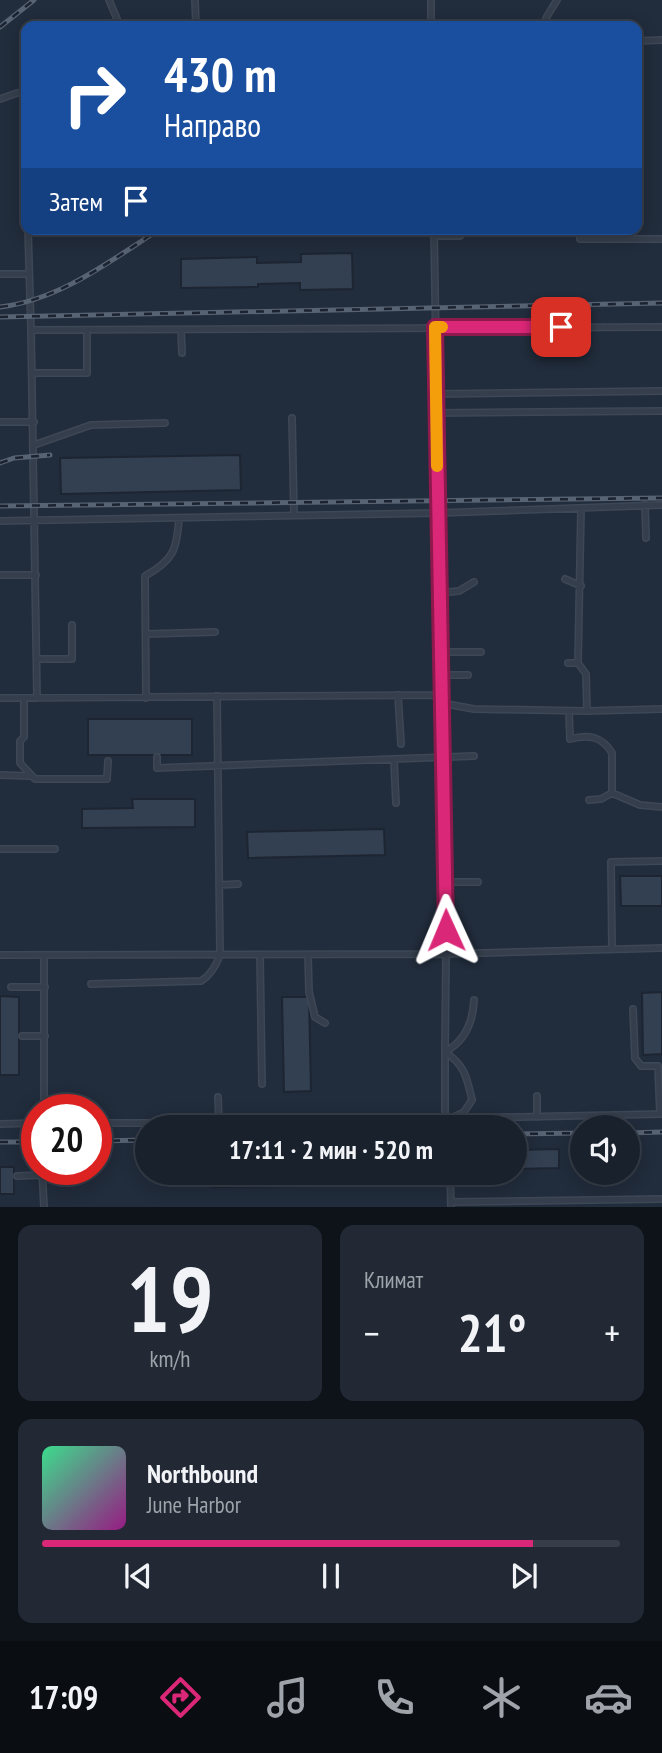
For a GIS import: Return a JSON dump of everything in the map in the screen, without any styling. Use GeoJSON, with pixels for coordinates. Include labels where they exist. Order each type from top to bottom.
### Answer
{"type":"FeatureCollection","features":[{"type":"Feature","properties":{"kind":"lane"},"geometry":{"type":"LineString","coordinates":[[109,0],[118,21]]}},
{"type":"Feature","properties":{"kind":"lane"},"geometry":{"type":"LineString","coordinates":[[195,0],[196,21]]}},
{"type":"Feature","properties":{"kind":"lane"},"geometry":{"type":"LineString","coordinates":[[430,0],[431,21]]}},
{"type":"Feature","properties":{"kind":"lane"},"geometry":{"type":"LineString","coordinates":[[546,21],[557,0]]}},
{"type":"Feature","properties":{"kind":"lane"},"geometry":{"type":"LineString","coordinates":[[642,41],[662,40]]}},
{"type":"Feature","properties":{"kind":"lane"},"geometry":{"type":"LineString","coordinates":[[0,99],[21,91]]}},
{"type":"Feature","properties":{"kind":"lane"},"geometry":{"type":"LineString","coordinates":[[28,235],[36,520],[37,698]]}},
{"type":"Feature","properties":{"kind":"lane"},"geometry":{"type":"LineString","coordinates":[[434,235],[447,1115]]}},
{"type":"Feature","properties":{"kind":"lane"},"geometry":{"type":"LineString","coordinates":[[451,235],[460,236]]}},
{"type":"Feature","properties":{"kind":"lane"},"geometry":{"type":"LineString","coordinates":[[580,235],[580,239],[662,239]]}},
{"type":"Feature","properties":{"kind":"lane"},"geometry":{"type":"LineString","coordinates":[[0,274],[29,274]]}},
{"type":"Feature","properties":{"kind":"lane"},"geometry":{"type":"LineString","coordinates":[[31,330],[662,327]]}},
{"type":"Feature","properties":{"kind":"lane"},"geometry":{"type":"LineString","coordinates":[[33,373],[87,373],[87,330]]}},
{"type":"Feature","properties":{"kind":"lane"},"geometry":{"type":"LineString","coordinates":[[181,330],[182,352]]}},
{"type":"Feature","properties":{"kind":"lane"},"geometry":{"type":"LineString","coordinates":[[436,394],[662,391]]}},
{"type":"Feature","properties":{"kind":"lane"},"geometry":{"type":"LineString","coordinates":[[436,413],[662,411]]}},
{"type":"Feature","properties":{"kind":"lane"},"geometry":{"type":"LineString","coordinates":[[292,418],[294,515]]}},
{"type":"Feature","properties":{"kind":"lane"},"geometry":{"type":"LineString","coordinates":[[0,422],[34,422]]}},
{"type":"Feature","properties":{"kind":"lane"},"geometry":{"type":"LineString","coordinates":[[34,445],[91,425],[165,423]]}},
{"type":"Feature","properties":{"kind":"lane"},"geometry":{"type":"LineString","coordinates":[[645,505],[646,537]]}},
{"type":"Feature","properties":{"kind":"lane"},"geometry":{"type":"LineString","coordinates":[[0,521],[438,513],[662,505]]}},
{"type":"Feature","properties":{"kind":"lane"},"geometry":{"type":"LineString","coordinates":[[581,508],[578,663],[586,674],[587,711]]}},
{"type":"Feature","properties":{"kind":"lane"},"geometry":{"type":"LineString","coordinates":[[146,698],[145,576],[166,561],[178,545],[179,518]]}},
{"type":"Feature","properties":{"kind":"lane"},"geometry":{"type":"LineString","coordinates":[[0,575],[36,575]]}},
{"type":"Feature","properties":{"kind":"lane"},"geometry":{"type":"LineString","coordinates":[[565,579],[581,586]]}},
{"type":"Feature","properties":{"kind":"lane"},"geometry":{"type":"LineString","coordinates":[[439,593],[459,591],[474,582]]}},
{"type":"Feature","properties":{"kind":"lane"},"geometry":{"type":"LineString","coordinates":[[37,660],[72,659],[72,625]]}},
{"type":"Feature","properties":{"kind":"lane"},"geometry":{"type":"LineString","coordinates":[[146,634],[215,632]]}},
{"type":"Feature","properties":{"kind":"lane"},"geometry":{"type":"LineString","coordinates":[[440,655],[448,652],[481,652]]}},
{"type":"Feature","properties":{"kind":"lane"},"geometry":{"type":"LineString","coordinates":[[568,663],[578,663]]}},
{"type":"Feature","properties":{"kind":"lane"},"geometry":{"type":"LineString","coordinates":[[440,675],[468,674]]}},
{"type":"Feature","properties":{"kind":"lane"},"geometry":{"type":"LineString","coordinates":[[398,695],[401,744]]}},
{"type":"Feature","properties":{"kind":"lane"},"geometry":{"type":"LineString","coordinates":[[0,698],[440,695]]}},
{"type":"Feature","properties":{"kind":"lane"},"geometry":{"type":"LineString","coordinates":[[91,984],[201,981],[216,965],[220,955],[217,696]]}},
{"type":"Feature","properties":{"kind":"lane"},"geometry":{"type":"LineString","coordinates":[[24,698],[24,737],[20,740],[20,764],[31,776],[35,779],[107,779],[108,761]]}},
{"type":"Feature","properties":{"kind":"lane"},"geometry":{"type":"LineString","coordinates":[[441,703],[474,709],[662,709]]}},
{"type":"Feature","properties":{"kind":"lane"},"geometry":{"type":"LineString","coordinates":[[569,711],[570,739],[597,737],[612,752],[612,793]]}},
{"type":"Feature","properties":{"kind":"lane"},"geometry":{"type":"LineString","coordinates":[[157,757],[157,768],[474,757]]}},
{"type":"Feature","properties":{"kind":"lane"},"geometry":{"type":"LineString","coordinates":[[394,761],[396,803]]}},
{"type":"Feature","properties":{"kind":"lane"},"geometry":{"type":"LineString","coordinates":[[0,775],[31,776]]}},
{"type":"Feature","properties":{"kind":"lane"},"geometry":{"type":"LineString","coordinates":[[589,800],[601,799],[612,793]]}},
{"type":"Feature","properties":{"kind":"lane"},"geometry":{"type":"LineString","coordinates":[[612,793],[640,805],[662,807]]}},
{"type":"Feature","properties":{"kind":"lane"},"geometry":{"type":"LineString","coordinates":[[0,849],[55,849]]}},
{"type":"Feature","properties":{"kind":"lane"},"geometry":{"type":"LineString","coordinates":[[612,950],[611,862],[662,861]]}},
{"type":"Feature","properties":{"kind":"lane"},"geometry":{"type":"LineString","coordinates":[[444,882],[478,882]]}},
{"type":"Feature","properties":{"kind":"lane"},"geometry":{"type":"LineString","coordinates":[[219,885],[238,884]]}},
{"type":"Feature","properties":{"kind":"lane"},"geometry":{"type":"LineString","coordinates":[[0,955],[446,954],[662,948]]}},
{"type":"Feature","properties":{"kind":"lane"},"geometry":{"type":"LineString","coordinates":[[44,955],[44,1094]]}},
{"type":"Feature","properties":{"kind":"lane"},"geometry":{"type":"LineString","coordinates":[[260,955],[262,1084]]}},
{"type":"Feature","properties":{"kind":"lane"},"geometry":{"type":"LineString","coordinates":[[308,955],[309,992],[315,1017],[325,1023]]}},
{"type":"Feature","properties":{"kind":"lane"},"geometry":{"type":"LineString","coordinates":[[11,988],[45,988]]}},
{"type":"Feature","properties":{"kind":"lane"},"geometry":{"type":"LineString","coordinates":[[445,1052],[457,1046],[466,1033],[473,1018],[474,1000]]}},
{"type":"Feature","properties":{"kind":"lane"},"geometry":{"type":"LineString","coordinates":[[527,1117],[661,1114],[658,1066],[641,1066],[635,1058],[633,1009]]}},
{"type":"Feature","properties":{"kind":"lane"},"geometry":{"type":"LineString","coordinates":[[22,1036],[45,1036]]}},
{"type":"Feature","properties":{"kind":"lane"},"geometry":{"type":"LineString","coordinates":[[445,1052],[459,1061],[472,1100],[464,1112],[457,1115]]}},
{"type":"Feature","properties":{"kind":"lane"},"geometry":{"type":"LineString","coordinates":[[537,1096],[537,1117]]}},
{"type":"Feature","properties":{"kind":"lane"},"geometry":{"type":"LineString","coordinates":[[218,1097],[219,1115]]}},
{"type":"Feature","properties":{"kind":"lane"},"geometry":{"type":"LineString","coordinates":[[0,1124],[21,1123]]}},
{"type":"Feature","properties":{"kind":"lane"},"geometry":{"type":"LineString","coordinates":[[112,1123],[135,1123]]}},
{"type":"Feature","properties":{"kind":"lane"},"geometry":{"type":"LineString","coordinates":[[17,1176],[21,1175]]}},
{"type":"Feature","properties":{"kind":"lane"},"geometry":{"type":"LineString","coordinates":[[43,1185],[44,1207]]}},
{"type":"Feature","properties":{"kind":"lane"},"geometry":{"type":"LineString","coordinates":[[450,1185],[451,1204],[662,1199]]}},
{"type":"Feature","properties":{"kind":"building"},"geometry":{"type":"Polygon","coordinates":[[[352,253],[353,289],[300,290],[300,283],[258,284],[258,287],[181,288],[181,259],[257,257],[257,263],[301,262],[301,254],[352,253]]]}},
{"type":"Feature","properties":{"kind":"building"},"geometry":{"type":"Polygon","coordinates":[[[240,455],[241,490],[61,494],[60,458],[240,455]]]}},
{"type":"Feature","properties":{"kind":"building"},"geometry":{"type":"Polygon","coordinates":[[[88,719],[192,719],[192,755],[88,755],[88,719]]]}},
{"type":"Feature","properties":{"kind":"building"},"geometry":{"type":"Polygon","coordinates":[[[132,799],[195,799],[195,827],[82,828],[82,809],[133,808],[132,799]]]}},
{"type":"Feature","properties":{"kind":"building"},"geometry":{"type":"Polygon","coordinates":[[[384,829],[385,855],[248,858],[247,832],[384,829]]]}},
{"type":"Feature","properties":{"kind":"building"},"geometry":{"type":"Polygon","coordinates":[[[620,876],[662,876],[662,906],[621,906],[620,876]]]}},
{"type":"Feature","properties":{"kind":"building"},"geometry":{"type":"Polygon","coordinates":[[[662,992],[662,1054],[643,1055],[642,993],[662,992]]]}},
{"type":"Feature","properties":{"kind":"building"},"geometry":{"type":"Polygon","coordinates":[[[0,996],[19,997],[19,1075],[0,1075],[0,996]]]}},
{"type":"Feature","properties":{"kind":"building"},"geometry":{"type":"Polygon","coordinates":[[[282,997],[309,997],[311,1091],[284,1092],[282,997]]]}},
{"type":"Feature","properties":{"kind":"building"},"geometry":{"type":"Polygon","coordinates":[[[559,1149],[559,1168],[527,1169],[527,1150],[559,1149]]]}},
{"type":"Feature","properties":{"kind":"building"},"geometry":{"type":"Polygon","coordinates":[[[0,1167],[14,1167],[14,1194],[0,1194],[0,1167]]]}},
{"type":"Feature","properties":{"kind":"building"},"geometry":{"type":"Polygon","coordinates":[[[212,1185],[416,1185],[212,1187],[212,1185]]]}},
{"type":"Feature","properties":{"kind":"railway"},"geometry":{"type":"LineString","coordinates":[[0,27],[34,0]]}},
{"type":"Feature","properties":{"kind":"railway"},"geometry":{"type":"LineString","coordinates":[[0,307],[22,303],[64,288],[151,235]]}},
{"type":"Feature","properties":{"kind":"railway"},"geometry":{"type":"LineString","coordinates":[[0,317],[662,303]]}},
{"type":"Feature","properties":{"kind":"railway"},"geometry":{"type":"LineString","coordinates":[[0,463],[14,458],[50,455]]}},
{"type":"Feature","properties":{"kind":"railway"},"geometry":{"type":"LineString","coordinates":[[0,506],[662,498]]}},
{"type":"Feature","properties":{"kind":"railway"},"geometry":{"type":"LineString","coordinates":[[640,1133],[662,1132]]}},
{"type":"Feature","properties":{"kind":"railway"},"geometry":{"type":"LineString","coordinates":[[527,1134],[570,1133]]}},
{"type":"Feature","properties":{"kind":"railway"},"geometry":{"type":"LineString","coordinates":[[112,1141],[135,1140]]}},
{"type":"Feature","properties":{"kind":"railway"},"geometry":{"type":"LineString","coordinates":[[0,1142],[21,1142]]}},
{"type":"Feature","properties":{"kind":"slow traffic"},"geometry":{"type":"LineString","coordinates":[[437,466],[435,327],[442,327]]}},
{"type":"Feature","properties":{"kind":"route"},"geometry":{"type":"LineString","coordinates":[[446,930],[435,327],[561,327]]}}]}
